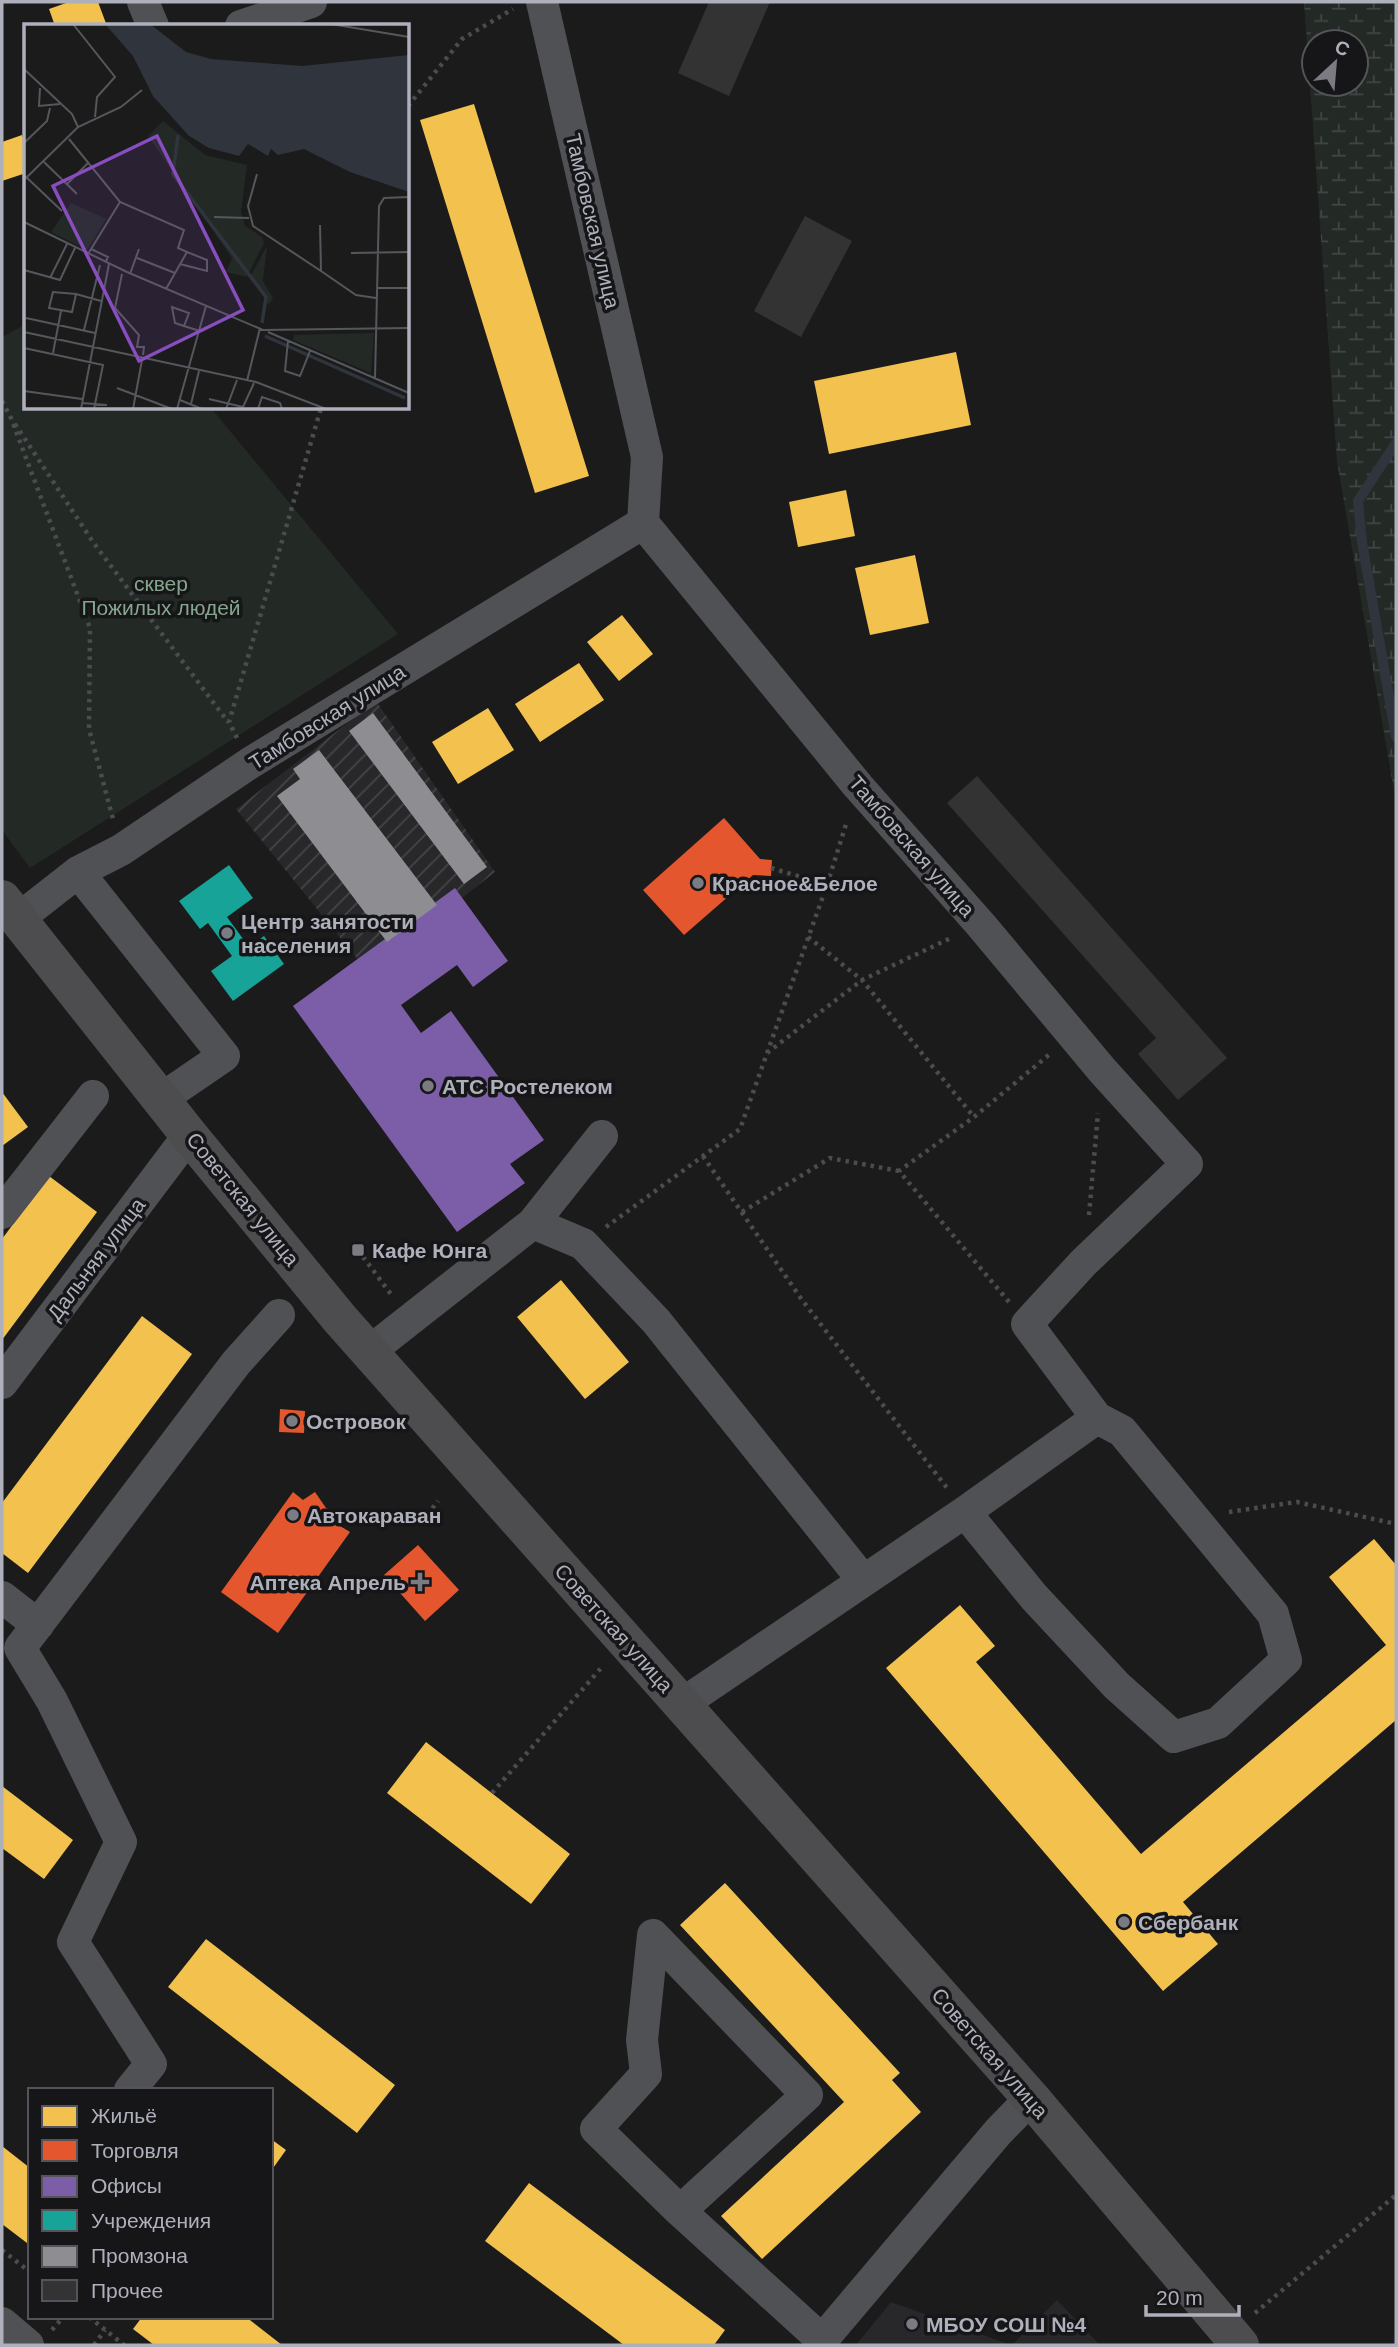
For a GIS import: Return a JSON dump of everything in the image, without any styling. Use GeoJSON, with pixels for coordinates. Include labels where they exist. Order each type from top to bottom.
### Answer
{"type":"FeatureCollection","features":[{"type":"Feature","properties":{"kind":"main road","name":"Советская улица"},"geometry":{"type":"LineString","coordinates":[[10,909],[189,1135],[370,1351],[1031,2098],[1235,2339]]}},
{"type":"Feature","properties":{"kind":"street"},"geometry":{"type":"LineString","coordinates":[[143,2],[152,24]]}},
{"type":"Feature","properties":{"kind":"street"},"geometry":{"type":"LineString","coordinates":[[247,24],[311,2]]}},
{"type":"Feature","properties":{"kind":"street","name":"Тамбовская улица"},"geometry":{"type":"LineString","coordinates":[[529,5],[648,457],[643,523],[858,786],[981,925],[1102,1070],[1188,1164],[1084,1262]]}},
{"type":"Feature","properties":{"kind":"street","name":"Тамбовская улица"},"geometry":{"type":"LineString","coordinates":[[10,909],[121,850],[250,763],[643,523]]}},
{"type":"Feature","properties":{"kind":"street"},"geometry":{"type":"LineString","coordinates":[[78,872],[223,1056],[161,1099]]}},
{"type":"Feature","properties":{"kind":"street"},"geometry":{"type":"LineString","coordinates":[[2,1213],[93,1096]]}},
{"type":"Feature","properties":{"kind":"street","name":"Дальняя улица"},"geometry":{"type":"LineString","coordinates":[[2,1383],[189,1135]]}},
{"type":"Feature","properties":{"kind":"street"},"geometry":{"type":"LineString","coordinates":[[370,1351],[533,1223],[602,1136]]}},
{"type":"Feature","properties":{"kind":"street"},"geometry":{"type":"LineString","coordinates":[[533,1223],[583,1244],[656,1321],[863,1580]]}},
{"type":"Feature","properties":{"kind":"street"},"geometry":{"type":"LineString","coordinates":[[965,1512],[1043,1606],[1117,1686],[1174,1737],[1218,1723],[1286,1660],[1273,1614],[1122,1431],[1097,1418],[1027,1324],[1084,1262]]}},
{"type":"Feature","properties":{"kind":"street"},"geometry":{"type":"LineString","coordinates":[[132,2088],[150,2064],[73,1942],[121,1842],[52,1701],[20,1648],[236,1363],[279,1315]]}},
{"type":"Feature","properties":{"kind":"street"},"geometry":{"type":"LineString","coordinates":[[682,1704],[965,1512],[1097,1418]]}},
{"type":"Feature","properties":{"kind":"street"},"geometry":{"type":"LineString","coordinates":[[2,1597],[38,1625]]}},
{"type":"Feature","properties":{"kind":"street"},"geometry":{"type":"LineString","coordinates":[[680,2211],[807,2095],[653,1935],[642,2040],[646,2074],[596,2129],[680,2211],[820,2343],[998,2132],[1031,2098]]}},
{"type":"Feature","properties":{"kind":"street"},"geometry":{"type":"LineString","coordinates":[[2,2323],[28,2345]]}},
{"type":"Feature","properties":{"kind":"path"},"geometry":{"type":"LineString","coordinates":[[410,103],[461,39],[529,5]]}},
{"type":"Feature","properties":{"kind":"path"},"geometry":{"type":"LineString","coordinates":[[2,401],[93,542],[229,722],[250,763]]}},
{"type":"Feature","properties":{"kind":"path"},"geometry":{"type":"LineString","coordinates":[[229,722],[320,410]]}},
{"type":"Feature","properties":{"kind":"path"},"geometry":{"type":"LineString","coordinates":[[11,418],[90,628],[89,729],[121,850]]}},
{"type":"Feature","properties":{"kind":"path"},"geometry":{"type":"LineString","coordinates":[[583,1244],[740,1129],[827,885],[858,786]]}},
{"type":"Feature","properties":{"kind":"path"},"geometry":{"type":"LineString","coordinates":[[771,868],[827,885]]}},
{"type":"Feature","properties":{"kind":"path"},"geometry":{"type":"LineString","coordinates":[[765,1055],[862,980],[981,925]]}},
{"type":"Feature","properties":{"kind":"path"},"geometry":{"type":"LineString","coordinates":[[808,937],[862,980],[974,1117]]}},
{"type":"Feature","properties":{"kind":"path"},"geometry":{"type":"LineString","coordinates":[[899,1171],[974,1117],[1074,1035]]}},
{"type":"Feature","properties":{"kind":"path"},"geometry":{"type":"LineString","coordinates":[[1084,1262],[1102,1070]]}},
{"type":"Feature","properties":{"kind":"path"},"geometry":{"type":"LineString","coordinates":[[703,1156],[802,1300],[965,1512]]}},
{"type":"Feature","properties":{"kind":"path"},"geometry":{"type":"LineString","coordinates":[[741,1212],[830,1158],[899,1171],[1027,1324]]}},
{"type":"Feature","properties":{"kind":"path"},"geometry":{"type":"LineString","coordinates":[[358,1250],[398,1303]]}},
{"type":"Feature","properties":{"kind":"path"},"geometry":{"type":"LineString","coordinates":[[422,1522],[438,1501]]}},
{"type":"Feature","properties":{"kind":"path"},"geometry":{"type":"LineString","coordinates":[[1194,1516],[1297,1502],[1396,1524]]}},
{"type":"Feature","properties":{"kind":"path"},"geometry":{"type":"LineString","coordinates":[[492,1793],[626,1642]]}},
{"type":"Feature","properties":{"kind":"path"},"geometry":{"type":"LineString","coordinates":[[1235,2339],[1396,2194]]}},
{"type":"Feature","properties":{"kind":"path"},"geometry":{"type":"LineString","coordinates":[[2,2250],[28,2270]]}},
{"type":"Feature","properties":{"kind":"path"},"geometry":{"type":"LineString","coordinates":[[91,2319],[124,2345]]}},
{"type":"Feature","properties":{"kind":"path"},"geometry":{"type":"LineString","coordinates":[[94,2345],[105,2330]]}},
{"type":"Feature","properties":{"kind":"shaded area"},"geometry":{"type":"Polygon","coordinates":[[[376,701],[495,872],[368,972],[236,809],[376,701]]]}},
{"type":"Feature","properties":{"kind":"shaded area","name":"МБОУ СОШ №4"},"geometry":{"type":"Polygon","coordinates":[[[1057,2300],[1100,2345],[1012,2345],[1057,2300]]]}},
{"type":"Feature","properties":{"kind":"shaded area","name":"МБОУ СОШ №4"},"geometry":{"type":"Polygon","coordinates":[[[891,2302],[1011,2345],[856,2345],[891,2302]]]}},
{"type":"Feature","properties":{"kind":"green space"},"geometry":{"type":"Polygon","coordinates":[[[1304,2],[1396,2],[1396,802],[1337,461],[1311,98],[1370,98],[1370,28],[1306,28],[1304,2]]]}},
{"type":"Feature","properties":{"kind":"green space","name":"сквер Пожилых людей"},"geometry":{"type":"Polygon","coordinates":[[[24,325],[24,410],[213,410],[398,634],[30,868],[2,830],[2,337],[24,325]]]}},
{"type":"Feature","properties":{"kind":"building: Жильё"},"geometry":{"type":"Polygon","coordinates":[[[69,2],[98,2],[106,24],[54,24],[49,9],[69,2]]]}},
{"type":"Feature","properties":{"kind":"building: Жильё"},"geometry":{"type":"Polygon","coordinates":[[[474,104],[589,476],[535,493],[420,120],[474,104]]]}},
{"type":"Feature","properties":{"kind":"building: Жильё"},"geometry":{"type":"Polygon","coordinates":[[[22,135],[24,142],[24,174],[2,181],[2,142],[22,135]]]}},
{"type":"Feature","properties":{"kind":"building: Жильё"},"geometry":{"type":"Polygon","coordinates":[[[956,352],[971,425],[829,454],[814,381],[956,352]]]}},
{"type":"Feature","properties":{"kind":"building: Жильё"},"geometry":{"type":"Polygon","coordinates":[[[846,490],[855,536],[798,547],[789,502],[846,490]]]}},
{"type":"Feature","properties":{"kind":"building: Жильё"},"geometry":{"type":"Polygon","coordinates":[[[915,555],[929,623],[870,635],[855,568],[915,555]]]}},
{"type":"Feature","properties":{"kind":"building: Жильё"},"geometry":{"type":"Polygon","coordinates":[[[622,615],[653,654],[619,681],[587,642],[622,615]]]}},
{"type":"Feature","properties":{"kind":"building: Жильё"},"geometry":{"type":"Polygon","coordinates":[[[579,663],[604,700],[540,742],[515,704],[579,663]]]}},
{"type":"Feature","properties":{"kind":"building: Жильё"},"geometry":{"type":"Polygon","coordinates":[[[488,708],[514,750],[458,784],[432,742],[488,708]]]}},
{"type":"Feature","properties":{"kind":"building: Жильё"},"geometry":{"type":"Polygon","coordinates":[[[2,1092],[28,1127],[2,1146],[2,1092]]]}},
{"type":"Feature","properties":{"kind":"building: Жильё"},"geometry":{"type":"Polygon","coordinates":[[[49,1176],[97,1212],[2,1340],[2,1239],[49,1176]]]}},
{"type":"Feature","properties":{"kind":"building: Жильё"},"geometry":{"type":"Polygon","coordinates":[[[561,1280],[629,1362],[585,1399],[517,1317],[561,1280]]]}},
{"type":"Feature","properties":{"kind":"building: Жильё"},"geometry":{"type":"Polygon","coordinates":[[[142,1316],[192,1354],[28,1573],[2,1553],[2,1503],[142,1316]]]}},
{"type":"Feature","properties":{"kind":"building: Жильё"},"geometry":{"type":"Polygon","coordinates":[[[1374,1539],[1396,1565],[1396,1720],[1183,1902],[1218,1944],[1163,1991],[886,1668],[960,1605],[995,1646],[976,1662],[1141,1854],[1386,1645],[1329,1577],[1374,1539]]]}},
{"type":"Feature","properties":{"kind":"building: Жильё"},"geometry":{"type":"Polygon","coordinates":[[[426,1742],[570,1854],[531,1904],[387,1793],[426,1742]]]}},
{"type":"Feature","properties":{"kind":"building: Жильё"},"geometry":{"type":"Polygon","coordinates":[[[2,1786],[73,1840],[44,1879],[2,1848],[2,1786]]]}},
{"type":"Feature","properties":{"kind":"building: Жильё"},"geometry":{"type":"Polygon","coordinates":[[[725,1883],[900,2073],[892,2080],[921,2112],[762,2259],[721,2216],[844,2102],[680,1925],[725,1883]]]}},
{"type":"Feature","properties":{"kind":"building: Жильё"},"geometry":{"type":"Polygon","coordinates":[[[206,1939],[395,2085],[357,2133],[168,1987],[206,1939]]]}},
{"type":"Feature","properties":{"kind":"building: Жильё"},"geometry":{"type":"Polygon","coordinates":[[[273,2140],[286,2150],[273,2168],[273,2140]]]}},
{"type":"Feature","properties":{"kind":"building: Жильё"},"geometry":{"type":"Polygon","coordinates":[[[2,2146],[28,2166],[28,2242],[2,2224],[2,2146]]]}},
{"type":"Feature","properties":{"kind":"building: Жильё"},"geometry":{"type":"Polygon","coordinates":[[[529,2183],[725,2330],[714,2345],[624,2345],[485,2241],[529,2183]]]}},
{"type":"Feature","properties":{"kind":"building: Жильё"},"geometry":{"type":"Polygon","coordinates":[[[140,2319],[249,2319],[282,2345],[154,2345],[133,2329],[140,2319]]]}},
{"type":"Feature","properties":{"kind":"building: Торговля","name":"Красное&Белое"},"geometry":{"type":"Polygon","coordinates":[[[724,818],[760,859],[772,860],[771,876],[753,875],[684,935],[643,890],[724,818]]]}},
{"type":"Feature","properties":{"kind":"building: Торговля","name":"Островок"},"geometry":{"type":"Polygon","coordinates":[[[280,1409],[305,1411],[304,1433],[279,1432],[280,1409]]]}},
{"type":"Feature","properties":{"kind":"building: Торговля"},"geometry":{"type":"Polygon","coordinates":[[[293,1492],[303,1500],[315,1492],[326,1508],[335,1512],[344,1511],[340,1526],[350,1532],[278,1633],[221,1592],[293,1492]]]}},
{"type":"Feature","properties":{"kind":"building: Торговля","name":"Аптека Апрель"},"geometry":{"type":"Polygon","coordinates":[[[418,1545],[459,1590],[425,1621],[384,1575],[418,1545]]]}},
{"type":"Feature","properties":{"kind":"building: Офисы","name":"АТС Ростелеком"},"geometry":{"type":"Polygon","coordinates":[[[455,888],[508,961],[473,987],[457,965],[401,1005],[421,1033],[451,1011],[544,1140],[510,1164],[525,1183],[457,1232],[293,1006],[455,888]]]}},
{"type":"Feature","properties":{"kind":"building: Учреждения","name":"Центр занятости населения"},"geometry":{"type":"Polygon","coordinates":[[[229,865],[253,898],[227,917],[249,947],[264,936],[284,964],[233,1001],[211,971],[232,956],[208,923],[200,929],[179,901],[229,865]]]}},
{"type":"Feature","properties":{"kind":"building: Промзона"},"geometry":{"type":"Polygon","coordinates":[[[373,713],[487,867],[464,884],[349,731],[373,713]]]}},
{"type":"Feature","properties":{"kind":"building: Промзона"},"geometry":{"type":"Polygon","coordinates":[[[319,750],[437,905],[387,942],[277,796],[300,779],[293,769],[319,750]]]}},
{"type":"Feature","properties":{"kind":"building: Прочее"},"geometry":{"type":"Polygon","coordinates":[[[709,2],[770,2],[729,96],[678,73],[709,2]]]}},
{"type":"Feature","properties":{"kind":"building: Прочее"},"geometry":{"type":"Polygon","coordinates":[[[805,216],[852,241],[801,337],[754,311],[805,216]]]}},
{"type":"Feature","properties":{"kind":"building: Прочее"},"geometry":{"type":"Polygon","coordinates":[[[977,776],[1227,1058],[1178,1100],[1138,1054],[1156,1038],[947,803],[977,776]]]}},
{"type":"Feature","properties":{"kind":"waterway"},"geometry":{"type":"LineString","coordinates":[[1396,443],[1358,501],[1362,542],[1396,737]]}},
{"type":"Feature","properties":{"kind":"place","name":"Красное&Белое"},"geometry":{"type":"Point","coordinates":[698,883]}},
{"type":"Feature","properties":{"kind":"place","name":"Центр занятости населения"},"geometry":{"type":"Point","coordinates":[227,933]}},
{"type":"Feature","properties":{"kind":"place","name":"АТС Ростелеком"},"geometry":{"type":"Point","coordinates":[428,1086]}},
{"type":"Feature","properties":{"kind":"place","name":"Кафе Юнга"},"geometry":{"type":"Point","coordinates":[358,1250]}},
{"type":"Feature","properties":{"kind":"place","name":"Островок"},"geometry":{"type":"Point","coordinates":[292,1421]}},
{"type":"Feature","properties":{"kind":"place","name":"Автокараван"},"geometry":{"type":"Point","coordinates":[293,1515]}},
{"type":"Feature","properties":{"kind":"place","name":"Аптека Апрель"},"geometry":{"type":"Point","coordinates":[420,1582]}},
{"type":"Feature","properties":{"kind":"place","name":"Сбербанк"},"geometry":{"type":"Point","coordinates":[1124,1922]}},
{"type":"Feature","properties":{"kind":"place","name":"МБОУ СОШ №4"},"geometry":{"type":"Point","coordinates":[912,2324]}}]}
